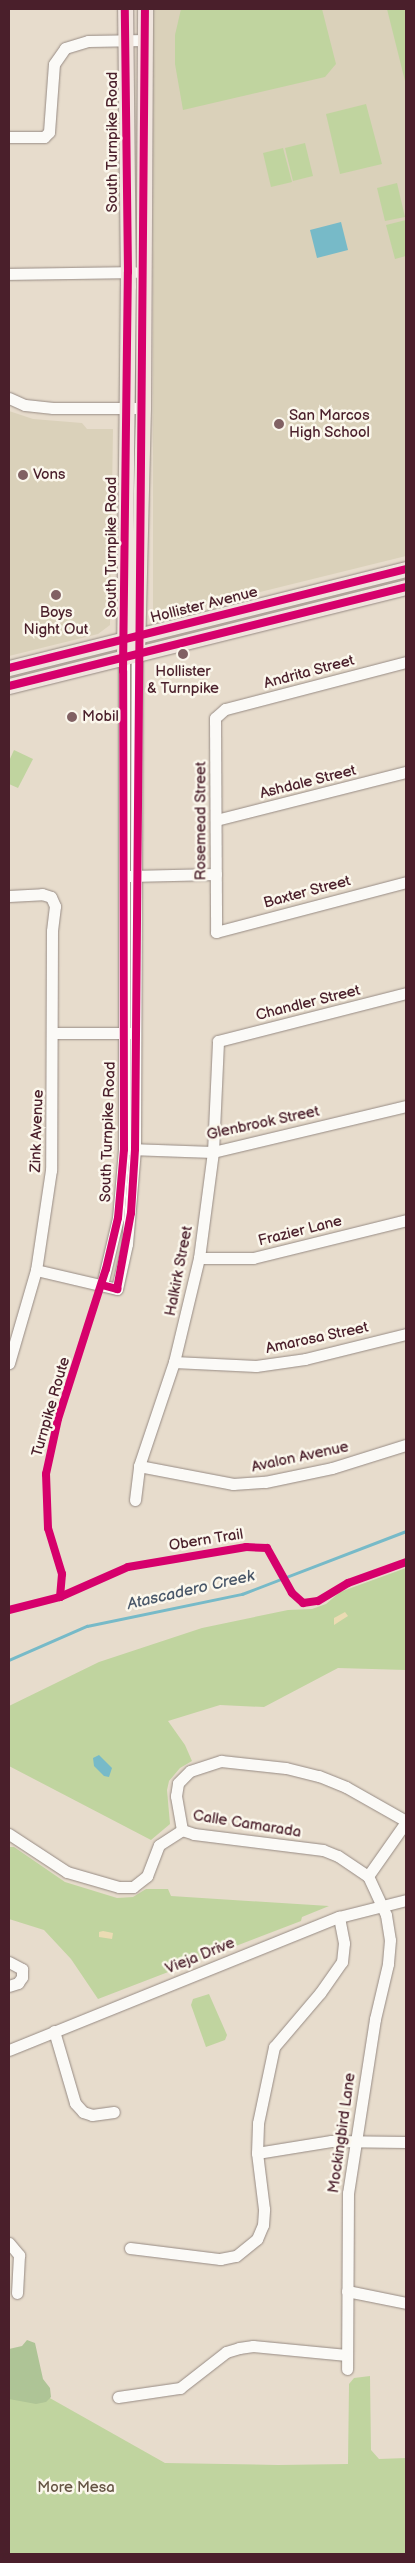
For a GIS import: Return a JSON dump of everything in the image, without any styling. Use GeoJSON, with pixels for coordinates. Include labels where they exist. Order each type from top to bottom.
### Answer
{"type":"FeatureCollection","features":[{"type":"Feature","properties":{"kind":"main road","name":"South Turnpike Road"},"geometry":{"type":"LineString","coordinates":[[125,9],[128,272],[127,408],[133,637]]}},
{"type":"Feature","properties":{"kind":"main road","name":"South Turnpike Road"},"geometry":{"type":"LineString","coordinates":[[131,655],[144,408],[144,9]]}},
{"type":"Feature","properties":{"kind":"main road","name":"Hollister Avenue"},"geometry":{"type":"LineString","coordinates":[[9,668],[406,569]]}},
{"type":"Feature","properties":{"kind":"main road"},"geometry":{"type":"LineString","coordinates":[[9,686],[406,587]]}},
{"type":"Feature","properties":{"kind":"street"},"geometry":{"type":"LineString","coordinates":[[9,137],[44,136],[49,132],[54,64],[65,48],[88,41],[145,40]]}},
{"type":"Feature","properties":{"kind":"street"},"geometry":{"type":"LineString","coordinates":[[9,274],[145,272]]}},
{"type":"Feature","properties":{"kind":"street"},"geometry":{"type":"LineString","coordinates":[[9,398],[38,407],[144,408]]}},
{"type":"Feature","properties":{"kind":"street","name":"South Turnpike Road"},"geometry":{"type":"LineString","coordinates":[[130,1149],[118,1218],[102,1285],[117,1289],[130,1221],[131,655]]}},
{"type":"Feature","properties":{"kind":"street","name":"Andrita Street"},"geometry":{"type":"LineString","coordinates":[[220,712],[406,662]]}},
{"type":"Feature","properties":{"kind":"street","name":"Rosemead Street"},"geometry":{"type":"LineString","coordinates":[[216,932],[215,718],[220,712]]}},
{"type":"Feature","properties":{"kind":"street","name":"Ashdale Street"},"geometry":{"type":"LineString","coordinates":[[216,820],[406,772]]}},
{"type":"Feature","properties":{"kind":"street"},"geometry":{"type":"LineString","coordinates":[[131,876],[216,874]]}},
{"type":"Feature","properties":{"kind":"street","name":"Baxter Street"},"geometry":{"type":"LineString","coordinates":[[216,932],[406,882]]}},
{"type":"Feature","properties":{"kind":"street","name":"Zink Avenue"},"geometry":{"type":"LineString","coordinates":[[9,896],[42,894],[51,897],[55,906],[52,931],[51,1170],[36,1270],[11,1347],[9,1363]]}},
{"type":"Feature","properties":{"kind":"street","name":"Chandler Street"},"geometry":{"type":"LineString","coordinates":[[218,1041],[406,993]]}},
{"type":"Feature","properties":{"kind":"street"},"geometry":{"type":"LineString","coordinates":[[52,1034],[131,1033]]}},
{"type":"Feature","properties":{"kind":"street","name":"Halkirk Street"},"geometry":{"type":"LineString","coordinates":[[135,1500],[139,1466],[174,1362],[199,1258],[213,1152],[218,1041]]}},
{"type":"Feature","properties":{"kind":"street","name":"Glenbrook Street"},"geometry":{"type":"LineString","coordinates":[[130,1149],[213,1152],[406,1106]]}},
{"type":"Feature","properties":{"kind":"street","name":"Frazier Lane"},"geometry":{"type":"LineString","coordinates":[[199,1258],[253,1258],[406,1220]]}},
{"type":"Feature","properties":{"kind":"street"},"geometry":{"type":"LineString","coordinates":[[36,1270],[102,1285]]}},
{"type":"Feature","properties":{"kind":"street","name":"Amarosa Street"},"geometry":{"type":"LineString","coordinates":[[174,1362],[256,1366],[305,1359],[406,1334]]}},
{"type":"Feature","properties":{"kind":"street","name":"Avalon Avenue"},"geometry":{"type":"LineString","coordinates":[[139,1466],[233,1484],[265,1482],[332,1468],[406,1445]]}},
{"type":"Feature","properties":{"kind":"street"},"geometry":{"type":"LineString","coordinates":[[182,1830],[176,1796],[178,1783],[190,1771],[221,1761],[286,1768],[318,1776],[346,1787],[406,1821],[368,1876]]}},
{"type":"Feature","properties":{"kind":"street","name":"Calle Camarada"},"geometry":{"type":"LineString","coordinates":[[9,1834],[67,1872],[119,1887],[133,1887],[147,1876],[159,1845],[182,1830],[211,1837],[323,1850],[338,1856],[368,1876]]}},
{"type":"Feature","properties":{"kind":"street","name":"Mockingbird Lane"},"geometry":{"type":"LineString","coordinates":[[348,2369],[346,2215],[354,2143],[375,2019],[388,1964],[390,1940],[383,1904],[368,1876]]}},
{"type":"Feature","properties":{"kind":"street","name":"Vieja Drive"},"geometry":{"type":"LineString","coordinates":[[9,2050],[339,1917],[383,1904],[406,1900]]}},
{"type":"Feature","properties":{"kind":"street"},"geometry":{"type":"LineString","coordinates":[[130,2248],[220,2259],[247,2249],[257,2239],[263,2225],[264,2209],[257,2153],[258,2123],[274,2047],[320,1993],[323,1986],[342,1962],[344,1943],[339,1917]]}},
{"type":"Feature","properties":{"kind":"street"},"geometry":{"type":"LineString","coordinates":[[9,1962],[22,1969],[22,1977],[18,1984],[9,1986]]}},
{"type":"Feature","properties":{"kind":"street"},"geometry":{"type":"LineString","coordinates":[[54,2031],[75,2103],[92,2115],[114,2112]]}},
{"type":"Feature","properties":{"kind":"street"},"geometry":{"type":"LineString","coordinates":[[257,2153],[318,2142],[406,2142]]}},
{"type":"Feature","properties":{"kind":"street"},"geometry":{"type":"LineString","coordinates":[[9,2243],[19,2255],[17,2293]]}},
{"type":"Feature","properties":{"kind":"street"},"geometry":{"type":"LineString","coordinates":[[347,2291],[406,2303]]}},
{"type":"Feature","properties":{"kind":"street"},"geometry":{"type":"LineString","coordinates":[[118,2396],[180,2388],[226,2352],[239,2348],[253,2346],[347,2355]]}},
{"type":"Feature","properties":{"kind":"shaded area","name":"San Marcos High School"},"geometry":{"type":"Polygon","coordinates":[[[153,9],[406,9],[406,556],[162,616],[153,609],[153,9]]]}},
{"type":"Feature","properties":{"kind":"shaded area"},"geometry":{"type":"Polygon","coordinates":[[[9,411],[33,419],[82,423],[87,429],[113,429],[110,625],[98,634],[9,656],[9,411]]]}},
{"type":"Feature","properties":{"kind":"green space"},"geometry":{"type":"Polygon","coordinates":[[[181,9],[322,9],[336,64],[325,77],[183,110],[175,64],[175,35],[181,9]]]}},
{"type":"Feature","properties":{"kind":"green space"},"geometry":{"type":"Polygon","coordinates":[[[387,9],[406,9],[406,85],[387,9]]]}},
{"type":"Feature","properties":{"kind":"green space"},"geometry":{"type":"Polygon","coordinates":[[[366,104],[382,164],[340,174],[326,114],[366,104]]]}},
{"type":"Feature","properties":{"kind":"green space"},"geometry":{"type":"Polygon","coordinates":[[[305,143],[313,176],[293,181],[285,148],[305,143]]]}},
{"type":"Feature","properties":{"kind":"green space"},"geometry":{"type":"Polygon","coordinates":[[[283,148],[292,182],[271,187],[263,153],[283,148]]]}},
{"type":"Feature","properties":{"kind":"green space"},"geometry":{"type":"Polygon","coordinates":[[[397,183],[405,217],[385,221],[377,188],[397,183]]]}},
{"type":"Feature","properties":{"kind":"green space"},"geometry":{"type":"Polygon","coordinates":[[[406,220],[406,256],[395,259],[386,225],[406,220]]]}},
{"type":"Feature","properties":{"kind":"green space"},"geometry":{"type":"Polygon","coordinates":[[[14,750],[33,759],[18,788],[9,784],[9,761],[14,750]]]}},
{"type":"Feature","properties":{"kind":"green space"},"geometry":{"type":"Polygon","coordinates":[[[406,1568],[406,1670],[338,1668],[264,1707],[220,1705],[168,1721],[185,1745],[192,1761],[180,1768],[169,1781],[167,1790],[170,1824],[151,1840],[9,1766],[9,1706],[99,1662],[202,1628],[288,1610],[312,1609],[326,1604],[340,1592],[406,1568]]]}},
{"type":"Feature","properties":{"kind":"green space"},"geometry":{"type":"Polygon","coordinates":[[[9,1847],[14,1847],[65,1882],[117,1898],[133,1897],[146,1889],[168,1889],[171,1896],[329,1906],[302,1917],[301,1921],[98,1999],[71,1959],[44,1930],[9,1919],[9,1847]]]}},
{"type":"Feature","properties":{"kind":"green space"},"geometry":{"type":"Polygon","coordinates":[[[209,1994],[227,2035],[225,2040],[206,2047],[191,2005],[193,1999],[209,1994]]]}},
{"type":"Feature","properties":{"kind":"green space"},"geometry":{"type":"Polygon","coordinates":[[[27,2340],[35,2343],[43,2379],[50,2388],[51,2397],[46,2402],[36,2404],[9,2399],[9,2349],[22,2346],[27,2340]]]}},
{"type":"Feature","properties":{"kind":"green space","name":"More Mesa"},"geometry":{"type":"Polygon","coordinates":[[[9,2375],[165,2463],[278,2465],[348,2464],[349,2384],[354,2378],[370,2376],[371,2450],[379,2459],[406,2458],[406,2554],[9,2554],[9,2375]]]}},
{"type":"Feature","properties":{"kind":"sand"},"geometry":{"type":"Polygon","coordinates":[[[345,1612],[348,1616],[334,1625],[334,1618],[345,1612]]]}},
{"type":"Feature","properties":{"kind":"sand"},"geometry":{"type":"Polygon","coordinates":[[[99,1932],[113,1933],[112,1939],[99,1937],[99,1932]]]}},
{"type":"Feature","properties":{"kind":"water"},"geometry":{"type":"Polygon","coordinates":[[[341,222],[348,250],[317,258],[310,230],[341,222]]]}},
{"type":"Feature","properties":{"kind":"water"},"geometry":{"type":"Polygon","coordinates":[[[99,1755],[112,1768],[109,1777],[104,1776],[94,1766],[93,1758],[99,1755]]]}},
{"type":"Feature","properties":{"kind":"waterway","name":"Atascadero Creek"},"geometry":{"type":"LineString","coordinates":[[9,1660],[87,1626],[242,1594],[406,1531]]}},
{"type":"Feature","properties":{"kind":"cycle path","name":"Turnpike Route"},"geometry":{"type":"LineString","coordinates":[[60,1597],[62,1574],[48,1528],[46,1474],[58,1419],[106,1269],[118,1218],[124,1149],[123,671],[128,272],[125,9]]}},
{"type":"Feature","properties":{"kind":"cycle path"},"geometry":{"type":"LineString","coordinates":[[102,1285],[117,1289],[131,1213],[135,1149],[145,9]]}},
{"type":"Feature","properties":{"kind":"cycle path"},"geometry":{"type":"LineString","coordinates":[[9,668],[406,569]]}},
{"type":"Feature","properties":{"kind":"cycle path"},"geometry":{"type":"LineString","coordinates":[[9,686],[406,587]]}},
{"type":"Feature","properties":{"kind":"cycle path","name":"Obern Trail"},"geometry":{"type":"LineString","coordinates":[[9,1610],[60,1597],[128,1567],[246,1547],[267,1548],[292,1593],[303,1603],[318,1601],[348,1583],[406,1562]]}},
{"type":"Feature","properties":{"kind":"place","name":"San Marcos High School"},"geometry":{"type":"Point","coordinates":[279,424]}},
{"type":"Feature","properties":{"kind":"place","name":"Vons"},"geometry":{"type":"Point","coordinates":[23,475]}},
{"type":"Feature","properties":{"kind":"place","name":"Boys Night Out"},"geometry":{"type":"Point","coordinates":[56,595]}},
{"type":"Feature","properties":{"kind":"place","name":"Hollister & Turnpike"},"geometry":{"type":"Point","coordinates":[183,654]}},
{"type":"Feature","properties":{"kind":"place","name":"Mobil"},"geometry":{"type":"Point","coordinates":[72,717]}}]}
